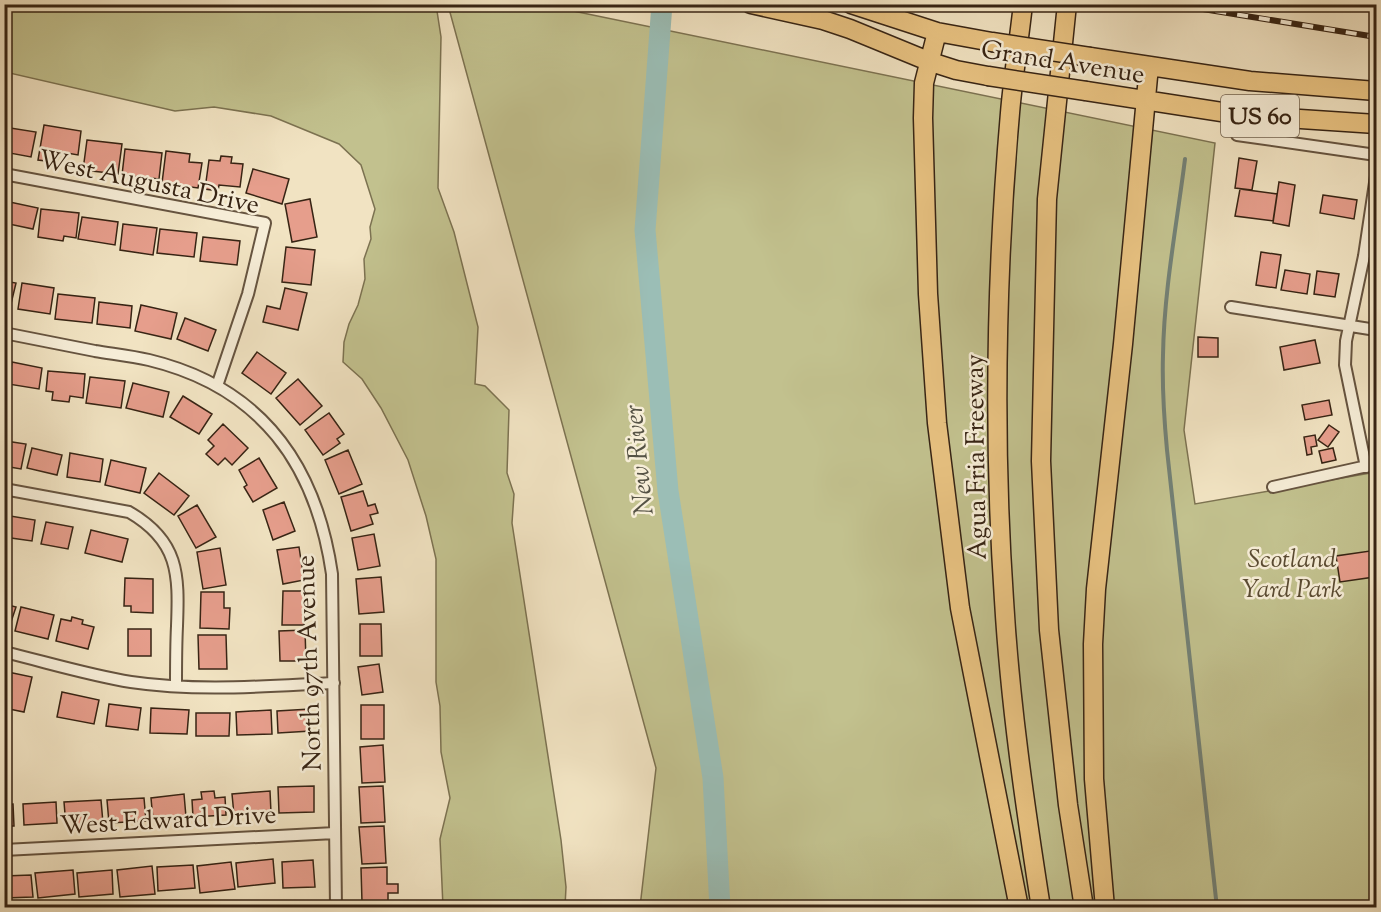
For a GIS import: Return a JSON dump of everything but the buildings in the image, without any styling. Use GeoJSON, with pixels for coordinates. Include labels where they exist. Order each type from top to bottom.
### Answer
{"type":"FeatureCollection","features":[{"type":"Feature","properties":{"kind":"highway","name":"Grand Avenue"},"geometry":{"type":"LineString","coordinates":[[751,4],[806,15],[836,24],[956,70],[1241,115],[1377,124]]}},
{"type":"Feature","properties":{"kind":"highway","name":"Grand Avenue"},"geometry":{"type":"LineString","coordinates":[[851,4],[937,32],[992,42],[1251,81],[1377,91]]}},
{"type":"Feature","properties":{"kind":"highway","name":"Agua Fria Freeway"},"geometry":{"type":"LineString","coordinates":[[1023,4],[1010,112],[1002,245],[997,416],[1004,600],[1021,785],[1041,908]]}},
{"type":"Feature","properties":{"kind":"highway"},"geometry":{"type":"LineString","coordinates":[[1067,4],[1047,199],[1041,460],[1049,630],[1068,805],[1084,908]]}},
{"type":"Feature","properties":{"kind":"highway"},"geometry":{"type":"LineString","coordinates":[[937,32],[928,61],[923,94],[923,194],[927,294],[938,433],[964,627],[1019,908]]}},
{"type":"Feature","properties":{"kind":"highway"},"geometry":{"type":"LineString","coordinates":[[1105,908],[1094,779],[1093,644],[1097,578],[1123,344],[1149,66]]}},
{"type":"Feature","properties":{"kind":"street"},"geometry":{"type":"LineString","coordinates":[[1237,135],[1377,155]]}},
{"type":"Feature","properties":{"kind":"street","name":"West Augusta Drive"},"geometry":{"type":"LineString","coordinates":[[4,174],[265,223],[249,294],[217,386]]}},
{"type":"Feature","properties":{"kind":"street"},"geometry":{"type":"LineString","coordinates":[[1274,487],[1371,466],[1345,365],[1346,340],[1364,256],[1377,176]]}},
{"type":"Feature","properties":{"kind":"street"},"geometry":{"type":"LineString","coordinates":[[1231,307],[1377,330]]}},
{"type":"Feature","properties":{"kind":"street","name":"North 97th Avenue"},"geometry":{"type":"LineString","coordinates":[[4,333],[149,360],[185,372],[217,386],[261,418],[294,458],[322,523],[332,574],[336,908]]}},
{"type":"Feature","properties":{"kind":"street"},"geometry":{"type":"LineString","coordinates":[[4,489],[129,512],[147,523],[164,541],[175,565],[179,587],[176,686]]}},
{"type":"Feature","properties":{"kind":"street"},"geometry":{"type":"LineString","coordinates":[[4,652],[131,682],[233,688],[334,683]]}},
{"type":"Feature","properties":{"kind":"street","name":"West Edward Drive"},"geometry":{"type":"LineString","coordinates":[[4,850],[335,833]]}},
{"type":"Feature","properties":{"kind":"green space"},"geometry":{"type":"Polygon","coordinates":[[[5,4],[438,5],[441,37],[438,188],[454,232],[478,327],[475,384],[485,386],[509,410],[507,473],[514,494],[512,523],[561,840],[566,887],[565,907],[443,907],[440,839],[450,798],[441,752],[440,706],[436,682],[436,559],[426,516],[408,460],[381,408],[362,379],[343,362],[344,342],[365,279],[364,259],[371,239],[370,227],[375,209],[361,165],[339,144],[271,116],[214,107],[175,111],[5,72],[5,4]]]}},
{"type":"Feature","properties":{"kind":"green space","name":"Scotland Yard Park"},"geometry":{"type":"Polygon","coordinates":[[[448,5],[544,5],[1215,143],[1184,430],[1195,504],[1376,472],[1375,907],[640,907],[656,768],[448,5]]]}},
{"type":"Feature","properties":{"kind":"waterway","name":"New River"},"geometry":{"type":"LineString","coordinates":[[662,4],[645,230],[668,491],[713,778],[720,908]]}},
{"type":"Feature","properties":{"kind":"waterway"},"geometry":{"type":"LineString","coordinates":[[1185,159],[1166,306],[1163,379],[1167,450],[1217,908]]}},
{"type":"Feature","properties":{"kind":"railway"},"geometry":{"type":"LineString","coordinates":[[1172,4],[1376,37]]}}]}
